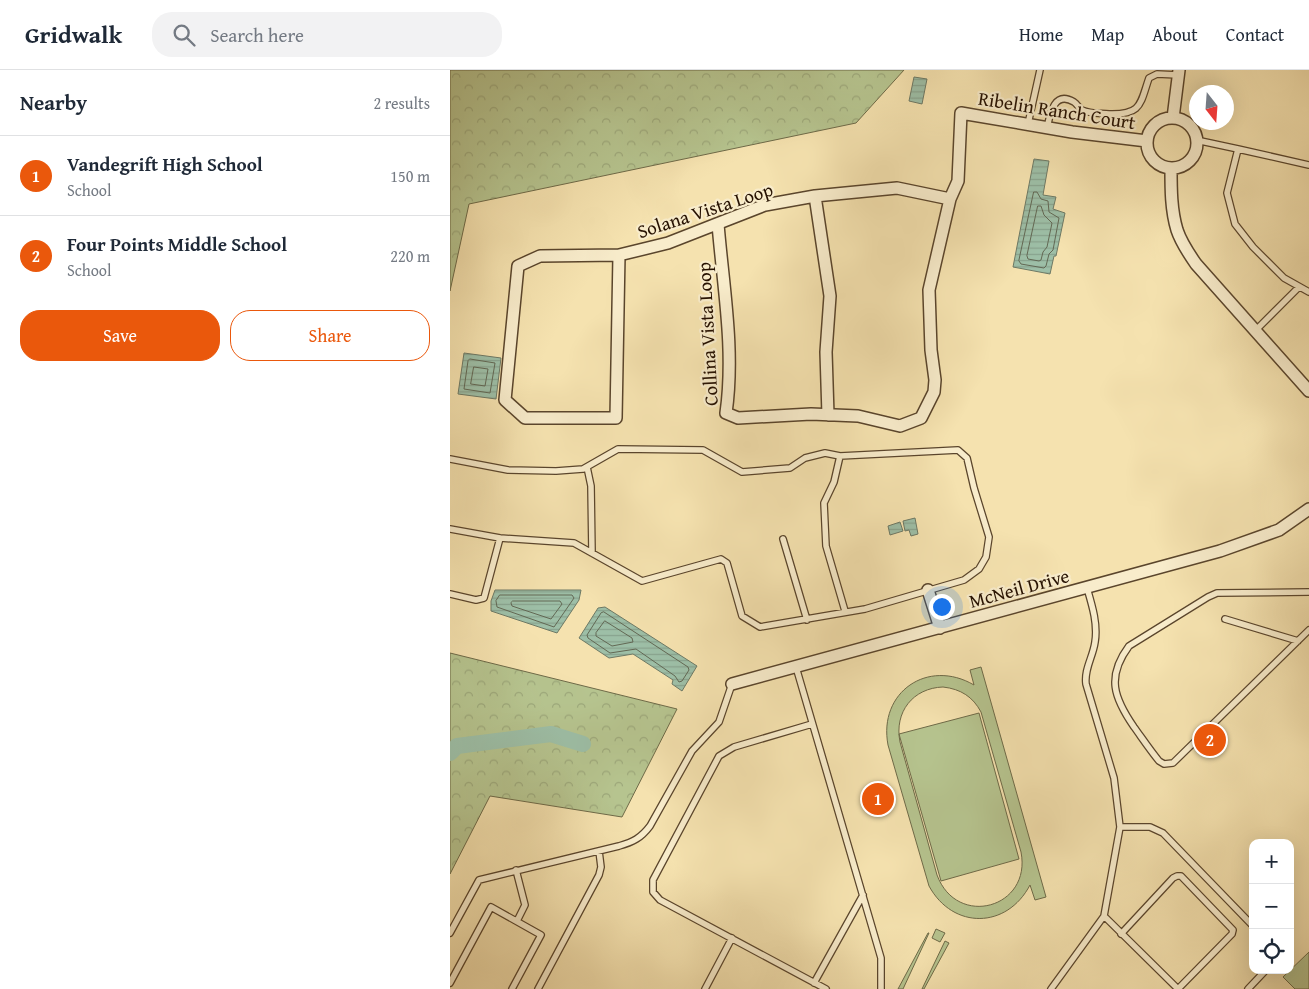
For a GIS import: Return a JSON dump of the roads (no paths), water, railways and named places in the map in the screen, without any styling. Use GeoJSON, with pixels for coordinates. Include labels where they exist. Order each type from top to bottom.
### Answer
{"type":"FeatureCollection","features":[{"type":"Feature","properties":{"kind":"street"},"geometry":{"type":"LineString","coordinates":[[1173,118],[1178,72]]}},
{"type":"Feature","properties":{"kind":"street","name":"Ribelin Ranch Court"},"geometry":{"type":"LineString","coordinates":[[961,113],[1047,128],[1147,141]]}},
{"type":"Feature","properties":{"kind":"street","name":"Collina Vista Loop"},"geometry":{"type":"LineString","coordinates":[[718,224],[728,338],[729,392],[726,413],[738,418],[858,416],[900,426],[921,418],[934,392],[935,380],[931,350],[929,290],[950,199],[958,182],[961,113]]}},
{"type":"Feature","properties":{"kind":"street"},"geometry":{"type":"LineString","coordinates":[[1173,118],[1183,120],[1190,126],[1196,134],[1196,140],[1195,153],[1189,161],[1181,166],[1171,168],[1156,162],[1148,149],[1147,141],[1150,132],[1156,124],[1173,118]]}},
{"type":"Feature","properties":{"kind":"street"},"geometry":{"type":"LineString","coordinates":[[1171,168],[1173,209],[1178,232],[1196,264],[1309,391]]}},
{"type":"Feature","properties":{"kind":"street","name":"Solana Vista Loop"},"geometry":{"type":"LineString","coordinates":[[619,255],[616,418],[525,418],[505,400],[518,266],[540,256],[619,255],[668,243],[765,205],[815,196],[897,188],[950,199]]}},
{"type":"Feature","properties":{"kind":"street"},"geometry":{"type":"LineString","coordinates":[[815,196],[830,296],[826,352],[828,415]]}},
{"type":"Feature","properties":{"kind":"street","name":"McNeil Drive"},"geometry":{"type":"LineString","coordinates":[[732,684],[1220,551],[1279,530],[1309,509]]}},
{"type":"Feature","properties":{"kind":"street"},"geometry":{"type":"LineString","coordinates":[[928,590],[940,628]]}},
{"type":"Feature","properties":{"kind":"lane"},"geometry":{"type":"LineString","coordinates":[[1028,124],[1040,70]]}},
{"type":"Feature","properties":{"kind":"lane"},"geometry":{"type":"LineString","coordinates":[[1047,128],[1051,108],[1057,101],[1065,99],[1073,102],[1082,110],[1124,114],[1131,112],[1140,104],[1149,78],[1157,74],[1178,72]]}},
{"type":"Feature","properties":{"kind":"lane"},"geometry":{"type":"LineString","coordinates":[[1196,140],[1309,165]]}},
{"type":"Feature","properties":{"kind":"lane"},"geometry":{"type":"LineString","coordinates":[[1238,150],[1227,193],[1235,224],[1257,251],[1284,278],[1309,292]]}},
{"type":"Feature","properties":{"kind":"lane"},"geometry":{"type":"LineString","coordinates":[[1255,331],[1298,287]]}},
{"type":"Feature","properties":{"kind":"lane"},"geometry":{"type":"LineString","coordinates":[[450,459],[508,470],[556,471],[583,470],[618,449],[703,450],[742,472],[790,468],[805,458],[825,453],[840,456],[958,450],[966,458],[989,537],[986,557],[979,569],[964,580],[865,608],[760,627],[742,616],[727,563],[721,559],[642,581],[574,543],[500,538],[450,530]]}},
{"type":"Feature","properties":{"kind":"lane"},"geometry":{"type":"LineString","coordinates":[[840,456],[834,482],[824,503],[826,546],[845,611]]}},
{"type":"Feature","properties":{"kind":"lane"},"geometry":{"type":"LineString","coordinates":[[587,467],[591,492],[592,553]]}},
{"type":"Feature","properties":{"kind":"lane"},"geometry":{"type":"LineString","coordinates":[[450,594],[476,600],[484,598],[500,538]]}},
{"type":"Feature","properties":{"kind":"lane"},"geometry":{"type":"LineString","coordinates":[[784,539],[806,620]]}},
{"type":"Feature","properties":{"kind":"lane"},"geometry":{"type":"LineString","coordinates":[[1050,989],[1104,916],[1120,827],[1114,778],[1086,684],[1085,676],[1095,643],[1096,628],[1087,588]]}},
{"type":"Feature","properties":{"kind":"lane"},"geometry":{"type":"LineString","coordinates":[[1309,592],[1229,593],[1208,597],[1129,646],[1121,656],[1116,667],[1116,694],[1123,710],[1154,755],[1164,764],[1173,763],[1309,630]]}},
{"type":"Feature","properties":{"kind":"lane"},"geometry":{"type":"LineString","coordinates":[[1225,619],[1298,641]]}},
{"type":"Feature","properties":{"kind":"lane"},"geometry":{"type":"LineString","coordinates":[[796,667],[881,958],[881,989]]}},
{"type":"Feature","properties":{"kind":"lane"},"geometry":{"type":"LineString","coordinates":[[450,933],[479,880],[633,842],[643,836],[692,751],[719,722],[732,684]]}},
{"type":"Feature","properties":{"kind":"lane"},"geometry":{"type":"LineString","coordinates":[[812,724],[734,747],[719,756],[653,880],[653,892],[660,900],[826,989]]}},
{"type":"Feature","properties":{"kind":"lane"},"geometry":{"type":"LineString","coordinates":[[1120,827],[1150,827],[1163,833],[1249,922]]}},
{"type":"Feature","properties":{"kind":"lane"},"geometry":{"type":"LineString","coordinates":[[538,989],[599,875],[601,867],[599,851]]}},
{"type":"Feature","properties":{"kind":"lane"},"geometry":{"type":"LineString","coordinates":[[516,870],[525,905],[518,922]]}},
{"type":"Feature","properties":{"kind":"lane"},"geometry":{"type":"LineString","coordinates":[[1104,916],[1121,934],[1178,989],[1232,934],[1233,930],[1181,876],[1177,876],[1121,934]]}},
{"type":"Feature","properties":{"kind":"lane"},"geometry":{"type":"LineString","coordinates":[[814,983],[863,895]]}},
{"type":"Feature","properties":{"kind":"lane"},"geometry":{"type":"LineString","coordinates":[[450,984],[491,907],[542,935],[512,989]]}},
{"type":"Feature","properties":{"kind":"lane"},"geometry":{"type":"LineString","coordinates":[[705,989],[732,938]]}},
{"type":"Feature","properties":{"kind":"lane"},"geometry":{"type":"LineString","coordinates":[[1248,989],[1262,974]]}},
{"type":"Feature","properties":{"kind":"water"},"geometry":{"type":"Polygon","coordinates":[[[914,77],[927,79],[922,104],[909,101],[914,77]]]}},
{"type":"Feature","properties":{"kind":"water"},"geometry":{"type":"Polygon","coordinates":[[[1034,159],[1049,161],[1043,195],[1056,197],[1053,209],[1065,213],[1056,256],[1054,256],[1050,274],[1013,267],[1034,159]]]}},
{"type":"Feature","properties":{"kind":"water"},"geometry":{"type":"Polygon","coordinates":[[[464,353],[501,358],[496,399],[458,394],[464,353]]]}},
{"type":"Feature","properties":{"kind":"water"},"geometry":{"type":"Polygon","coordinates":[[[915,518],[918,534],[911,536],[909,530],[905,531],[903,521],[915,518]]]}},
{"type":"Feature","properties":{"kind":"water"},"geometry":{"type":"Polygon","coordinates":[[[900,522],[903,531],[890,535],[888,526],[900,522]]]}},
{"type":"Feature","properties":{"kind":"water"},"geometry":{"type":"Polygon","coordinates":[[[495,590],[581,590],[579,600],[557,633],[491,611],[491,601],[495,590]]]}},
{"type":"Feature","properties":{"kind":"water"},"geometry":{"type":"Polygon","coordinates":[[[605,607],[697,666],[682,691],[672,684],[673,680],[633,654],[609,658],[579,638],[598,608],[605,607]]]}},
{"type":"Feature","properties":{"kind":"waterway"},"geometry":{"type":"LineString","coordinates":[[450,753],[457,746],[551,734],[583,744]]}},
{"type":"Feature","properties":{"kind":"place","name":"Four Points Middle School"},"geometry":{"type":"Point","coordinates":[1210,740]}},
{"type":"Feature","properties":{"kind":"place","name":"Vandegrift High School"},"geometry":{"type":"Point","coordinates":[878,799]}}]}
